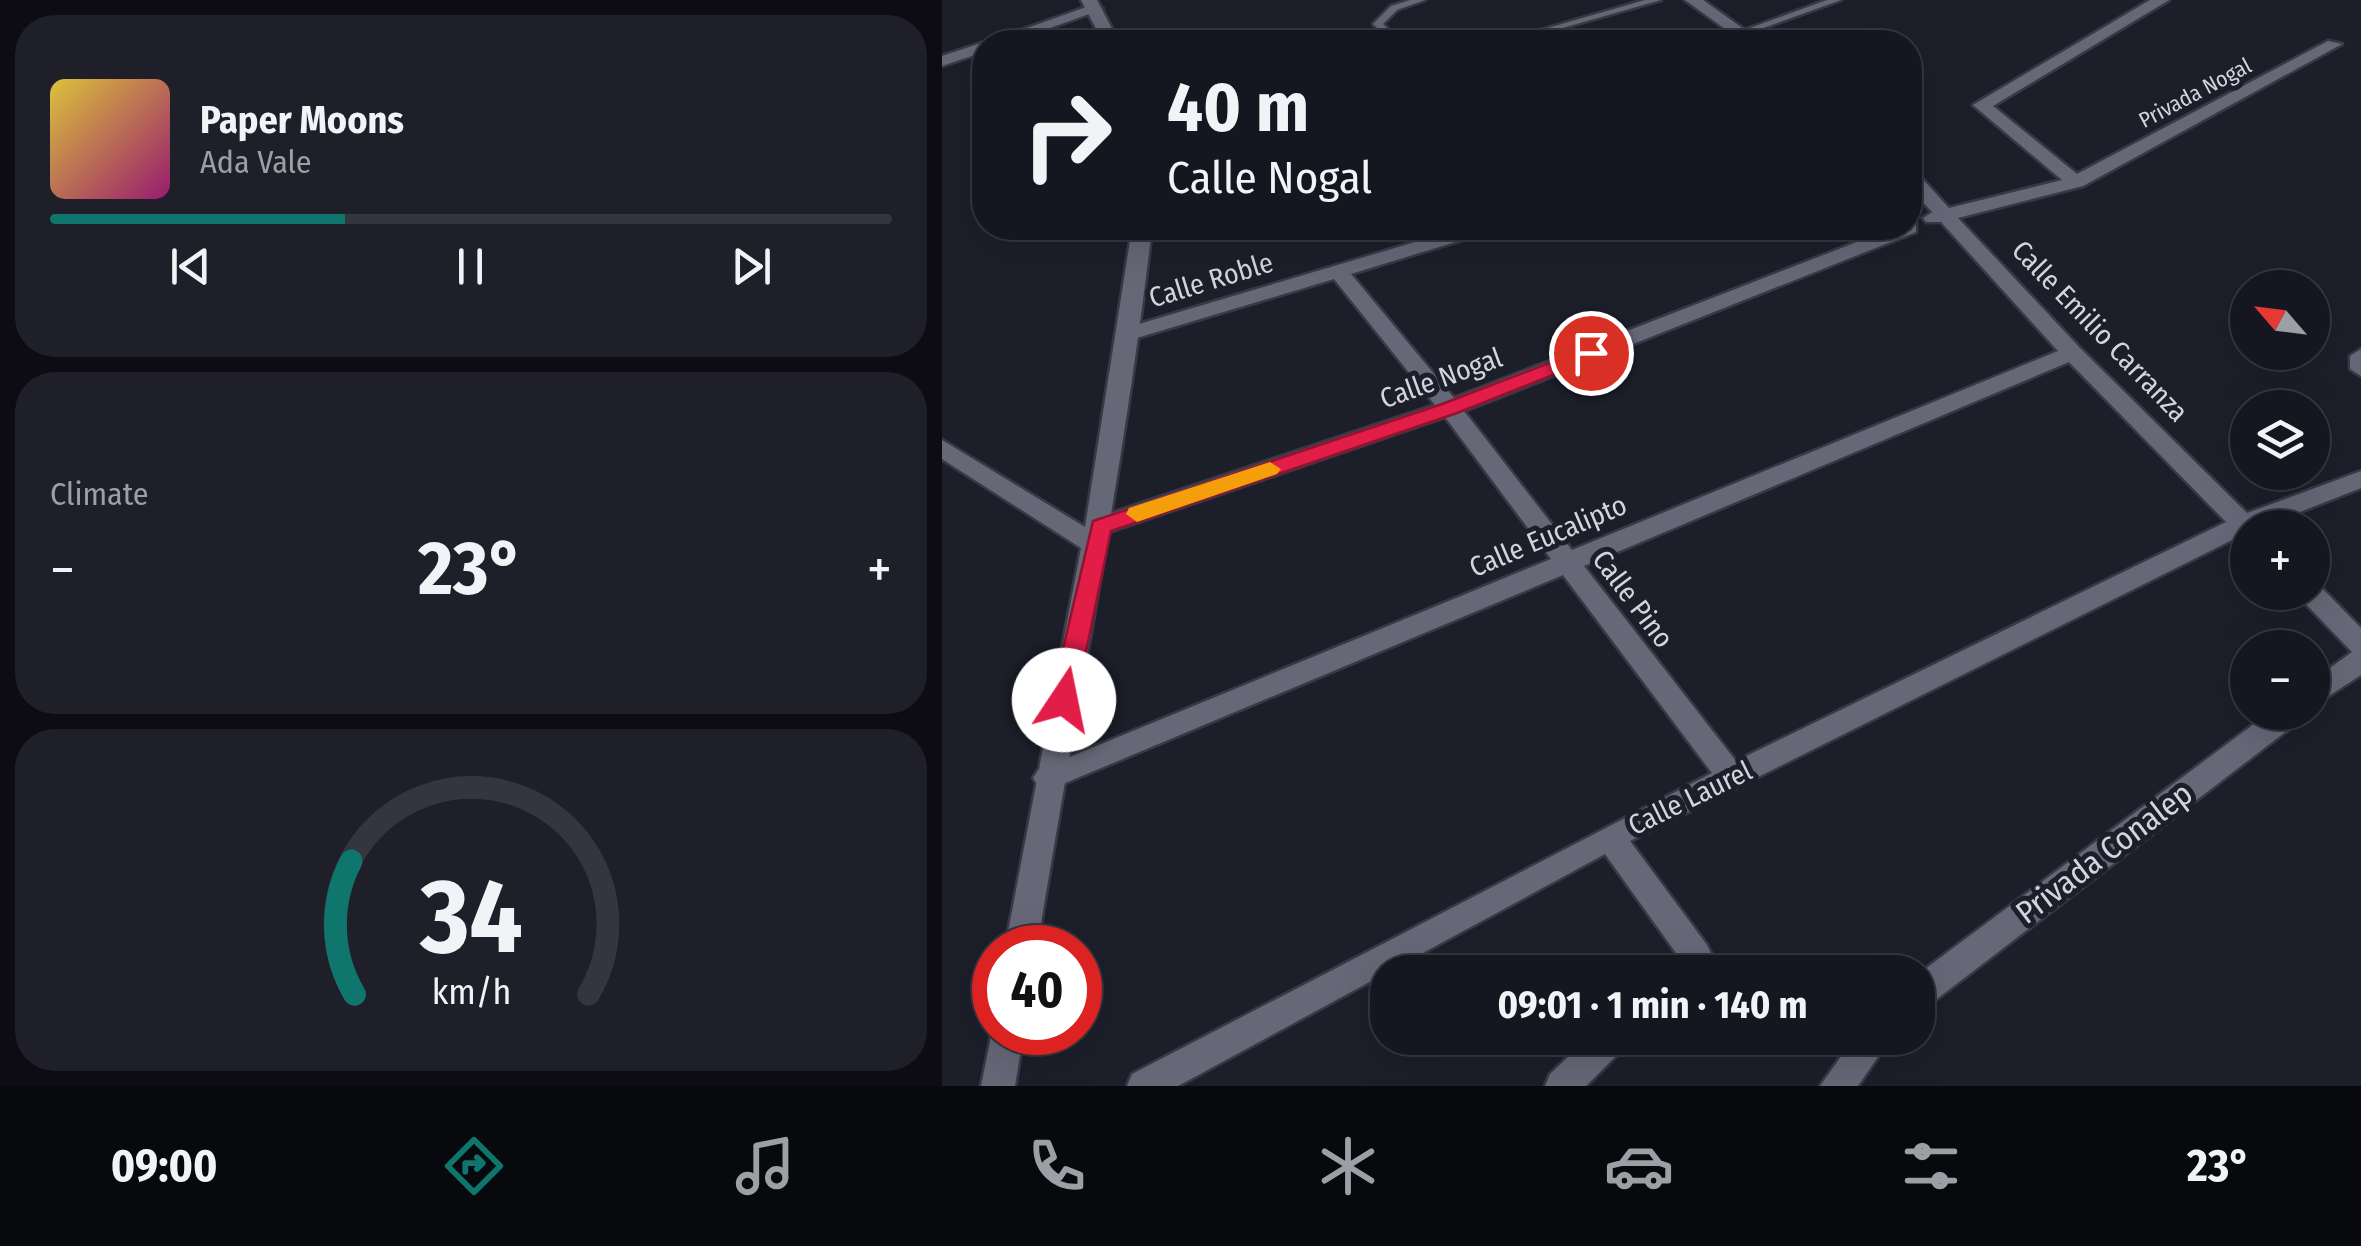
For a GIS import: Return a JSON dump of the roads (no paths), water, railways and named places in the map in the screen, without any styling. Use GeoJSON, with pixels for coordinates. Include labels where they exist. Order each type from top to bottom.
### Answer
{"type":"FeatureCollection","features":[{"type":"Feature","properties":{"kind":"street"},"geometry":{"type":"LineString","coordinates":[[1694,0],[1737,30]]}},
{"type":"Feature","properties":{"kind":"street"},"geometry":{"type":"LineString","coordinates":[[2076,182],[1982,105],[2161,0]]}},
{"type":"Feature","properties":{"kind":"street"},"geometry":{"type":"LineString","coordinates":[[1027,30],[1092,5],[1105,30]]}},
{"type":"Feature","properties":{"kind":"street","name":"Privada Nogal"},"geometry":{"type":"LineString","coordinates":[[1944,214],[2076,182],[2334,44]]}},
{"type":"Feature","properties":{"kind":"street"},"geometry":{"type":"LineString","coordinates":[[942,61],[972,50]]}},
{"type":"Feature","properties":{"kind":"street","name":"Calle Emilio Carranza"},"geometry":{"type":"LineString","coordinates":[[1922,190],[2072,353],[2230,511]]}},
{"type":"Feature","properties":{"kind":"street","name":"Calle Nogal"},"geometry":{"type":"LineString","coordinates":[[1922,222],[1944,214]]}},
{"type":"Feature","properties":{"kind":"street"},"geometry":{"type":"LineString","coordinates":[[1024,925],[1048,778],[1098,536],[1141,240]]}},
{"type":"Feature","properties":{"kind":"street","name":"Calle Roble"},"geometry":{"type":"LineString","coordinates":[[1130,334],[1441,240]]}},
{"type":"Feature","properties":{"kind":"street","name":"Calle Nogal"},"geometry":{"type":"LineString","coordinates":[[1098,536],[1450,408],[1876,240]]}},
{"type":"Feature","properties":{"kind":"street","name":"Calle Pino"},"geometry":{"type":"LineString","coordinates":[[1337,270],[1450,408],[1732,778]]}},
{"type":"Feature","properties":{"kind":"street","name":"Calle Eucalipto"},"geometry":{"type":"LineString","coordinates":[[1048,778],[2072,353]]}},
{"type":"Feature","properties":{"kind":"street"},"geometry":{"type":"LineString","coordinates":[[2360,356],[2360,369]]}},
{"type":"Feature","properties":{"kind":"street"},"geometry":{"type":"LineString","coordinates":[[942,448],[1098,536]]}},
{"type":"Feature","properties":{"kind":"street","name":"Calle Laurel"},"geometry":{"type":"LineString","coordinates":[[2284,510],[2360,479]]}},
{"type":"Feature","properties":{"kind":"street","name":"Calle Laurel"},"geometry":{"type":"LineString","coordinates":[[1144,1086],[1610,837],[2230,533]]}},
{"type":"Feature","properties":{"kind":"street"},"geometry":{"type":"LineString","coordinates":[[2327,610],[2360,645]]}},
{"type":"Feature","properties":{"kind":"street"},"geometry":{"type":"LineString","coordinates":[[2330,682],[2360,660]]}},
{"type":"Feature","properties":{"kind":"street","name":"Privada Conalep"},"geometry":{"type":"LineString","coordinates":[[1935,980],[2267,730]]}},
{"type":"Feature","properties":{"kind":"street"},"geometry":{"type":"LineString","coordinates":[[1610,837],[1696,955]]}},
{"type":"Feature","properties":{"kind":"street"},"geometry":{"type":"LineString","coordinates":[[998,1086],[1003,1055]]}},
{"type":"Feature","properties":{"kind":"street"},"geometry":{"type":"LineString","coordinates":[[1562,1086],[1594,1055]]}},
{"type":"Feature","properties":{"kind":"street"},"geometry":{"type":"LineString","coordinates":[[1837,1086],[1861,1055]]}},
{"type":"Feature","properties":{"kind":"lane"},"geometry":{"type":"LineString","coordinates":[[1384,30],[1378,24],[1394,8],[1420,0]]}},
{"type":"Feature","properties":{"kind":"lane"},"geometry":{"type":"LineString","coordinates":[[1547,30],[1656,0]]}},
{"type":"Feature","properties":{"kind":"lane"},"geometry":{"type":"LineString","coordinates":[[1767,30],[1836,0]]}}]}
